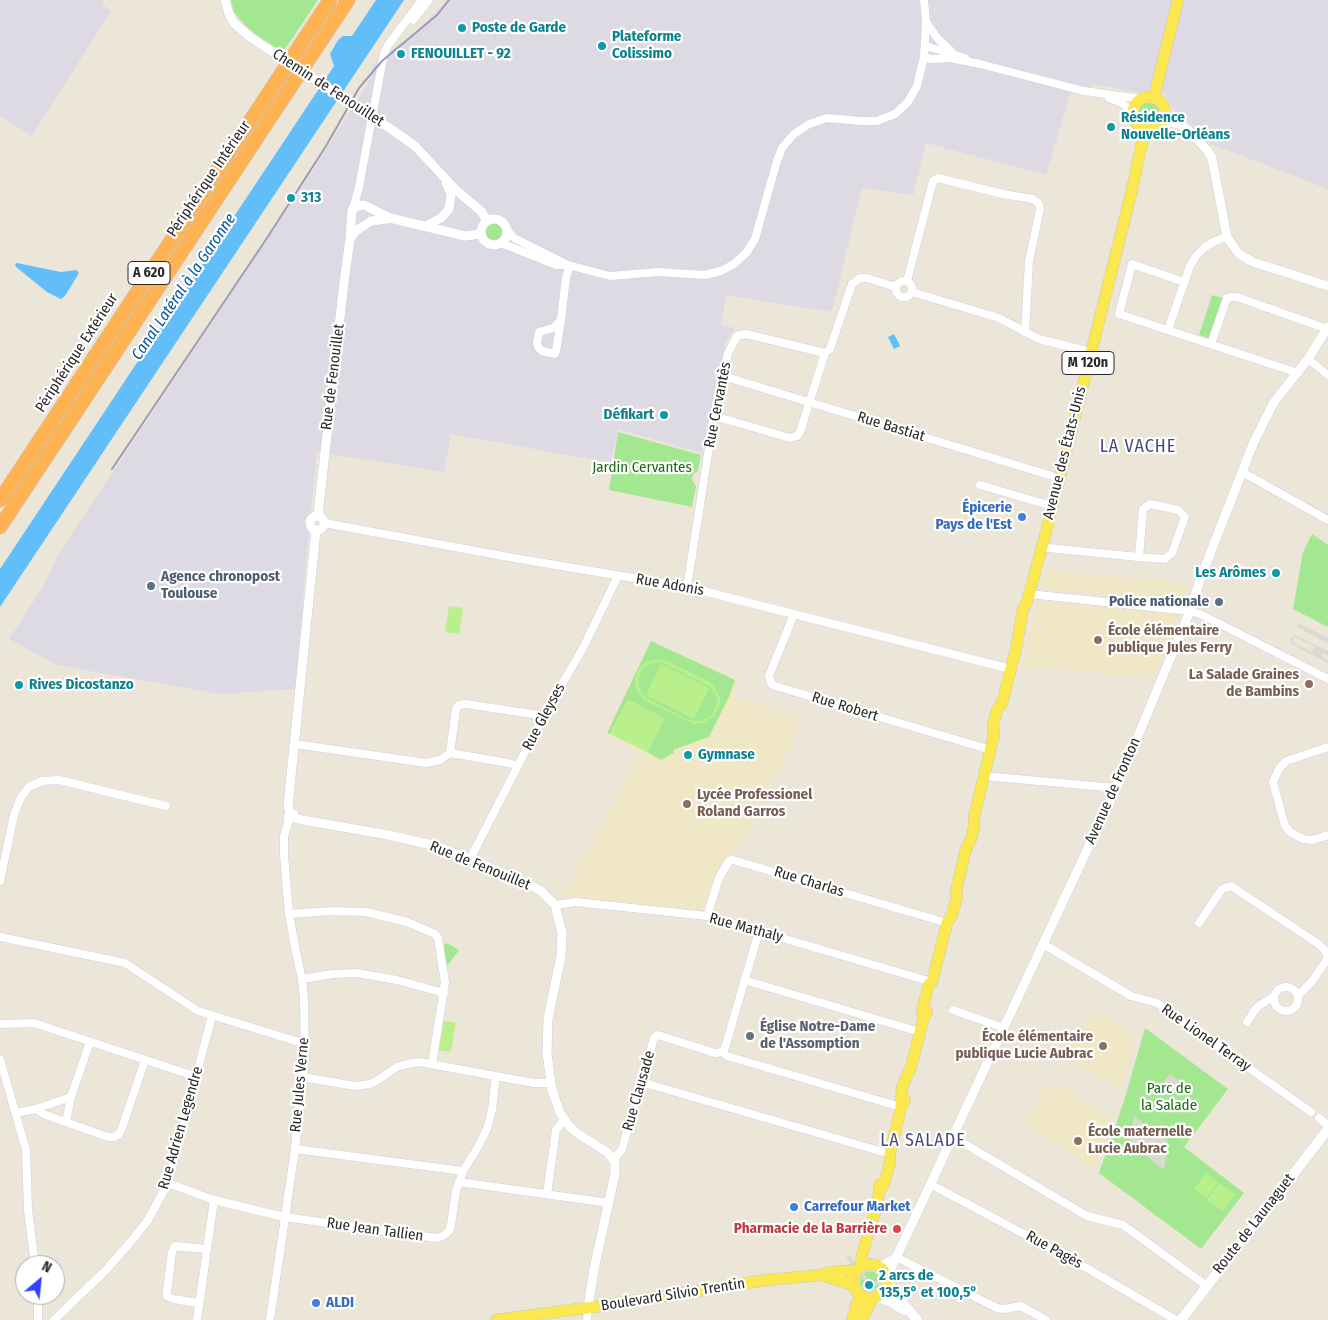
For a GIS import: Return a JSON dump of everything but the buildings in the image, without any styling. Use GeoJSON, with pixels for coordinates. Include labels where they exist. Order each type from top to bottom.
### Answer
{"type":"FeatureCollection","features":[{"type":"Feature","properties":{"kind":"highway","name":"Périphérique Extérieur"},"geometry":{"type":"LineString","coordinates":[[0,500],[330,0]]}},
{"type":"Feature","properties":{"kind":"highway","name":"Périphérique Intérieur"},"geometry":{"type":"LineString","coordinates":[[0,527],[348,0]]}},
{"type":"Feature","properties":{"kind":"main road"},"geometry":{"type":"LineString","coordinates":[[1154,97],[1178,0]]}},
{"type":"Feature","properties":{"kind":"main road"},"geometry":{"type":"LineString","coordinates":[[1154,97],[1163,104],[1166,114],[1162,124],[1154,129],[1145,129],[1137,124],[1133,111],[1137,102],[1141,99],[1154,97]]}},
{"type":"Feature","properties":{"kind":"main road","name":"Avenue des États-Unis"},"geometry":{"type":"LineString","coordinates":[[859,1268],[872,1226],[880,1189],[885,1181],[890,1162],[890,1154],[901,1107],[909,1089],[912,1075],[911,1067],[934,986],[932,982],[947,923],[958,897],[956,891],[966,849],[974,827],[974,817],[994,735],[1000,726],[1003,710],[1002,703],[1020,632],[1024,626],[1028,610],[1028,598],[1125,218],[1145,129]]}},
{"type":"Feature","properties":{"kind":"main road","name":"Route de Launaguet"},"geometry":{"type":"LineString","coordinates":[[1181,1320],[1328,1128]]}},
{"type":"Feature","properties":{"kind":"main road","name":"Avenue des États-Unis"},"geometry":{"type":"LineString","coordinates":[[872,1226],[871,1243],[876,1266]]}},
{"type":"Feature","properties":{"kind":"main road"},"geometry":{"type":"LineString","coordinates":[[852,1320],[857,1290],[854,1277],[859,1268],[876,1266],[914,1317]]}},
{"type":"Feature","properties":{"kind":"main road","name":"Boulevard Silvio Trentin"},"geometry":{"type":"LineString","coordinates":[[496,1320],[859,1268]]}},
{"type":"Feature","properties":{"kind":"main road","name":"Boulevard Silvio Trentin"},"geometry":{"type":"LineString","coordinates":[[820,1275],[857,1290]]}},
{"type":"Feature","properties":{"kind":"main road"},"geometry":{"type":"LineString","coordinates":[[862,1320],[875,1297],[884,1290],[887,1280]]}},
{"type":"Feature","properties":{"kind":"main road"},"geometry":{"type":"LineString","coordinates":[[857,1290],[889,1300],[914,1317]]}},
{"type":"Feature","properties":{"kind":"street","name":"Chemin de Fenouillet"},"geometry":{"type":"LineString","coordinates":[[225,0],[234,23],[250,37],[408,140],[456,190],[482,212],[487,221]]}},
{"type":"Feature","properties":{"kind":"street"},"geometry":{"type":"LineString","coordinates":[[382,61],[388,45],[422,0]]}},
{"type":"Feature","properties":{"kind":"street"},"geometry":{"type":"LineString","coordinates":[[382,61],[429,0]]}},
{"type":"Feature","properties":{"kind":"street"},"geometry":{"type":"LineString","coordinates":[[508,230],[507,236],[502,243],[496,245],[488,244],[481,234],[482,227],[487,221],[499,219],[505,224],[514,238],[569,265],[610,276],[658,272],[705,275],[721,272],[746,253],[755,239],[776,161],[782,148],[794,134],[809,124],[827,118],[871,122],[884,119],[903,109],[913,95],[924,57],[926,22],[924,0]]}},
{"type":"Feature","properties":{"kind":"street"},"geometry":{"type":"LineString","coordinates":[[926,22],[944,45],[956,54]]}},
{"type":"Feature","properties":{"kind":"street"},"geometry":{"type":"LineString","coordinates":[[926,46],[956,54],[980,64]]}},
{"type":"Feature","properties":{"kind":"street"},"geometry":{"type":"LineString","coordinates":[[924,57],[932,59],[950,58],[980,64],[1095,93],[1120,102],[1133,111]]}},
{"type":"Feature","properties":{"kind":"street","name":"Rue de Fenouillet"},"geometry":{"type":"LineString","coordinates":[[318,515],[352,221],[351,214],[359,187],[382,61]]}},
{"type":"Feature","properties":{"kind":"street"},"geometry":{"type":"LineString","coordinates":[[1095,93],[1141,99]]}},
{"type":"Feature","properties":{"kind":"street"},"geometry":{"type":"LineString","coordinates":[[1164,120],[1189,131],[1212,158],[1227,237],[1239,254],[1253,262],[1328,286]]}},
{"type":"Feature","properties":{"kind":"street","name":"Chemin de Fenouillet"},"geometry":{"type":"LineString","coordinates":[[425,226],[435,223],[449,209],[451,194],[439,172]]}},
{"type":"Feature","properties":{"kind":"street"},"geometry":{"type":"LineString","coordinates":[[907,281],[933,181],[938,178],[1003,194],[1033,199],[1040,204],[1040,209],[1029,261],[1025,332]]}},
{"type":"Feature","properties":{"kind":"street"},"geometry":{"type":"LineString","coordinates":[[350,239],[356,231],[367,224],[372,214],[362,199],[359,187]]}},
{"type":"Feature","properties":{"kind":"street"},"geometry":{"type":"LineString","coordinates":[[353,208],[361,205],[390,218],[465,236],[481,234]]}},
{"type":"Feature","properties":{"kind":"street"},"geometry":{"type":"LineString","coordinates":[[352,221],[355,225],[390,218]]}},
{"type":"Feature","properties":{"kind":"street"},"geometry":{"type":"LineString","coordinates":[[1168,330],[1190,266],[1196,256],[1205,247],[1227,237]]}},
{"type":"Feature","properties":{"kind":"street"},"geometry":{"type":"LineString","coordinates":[[502,243],[556,265],[569,265]]}},
{"type":"Feature","properties":{"kind":"street"},"geometry":{"type":"LineString","coordinates":[[1184,282],[1132,264],[1119,314],[1298,372]]}},
{"type":"Feature","properties":{"kind":"street"},"geometry":{"type":"LineString","coordinates":[[560,320],[569,265]]}},
{"type":"Feature","properties":{"kind":"street"},"geometry":{"type":"LineString","coordinates":[[714,416],[790,438],[797,436],[800,432],[825,353],[830,349],[852,284],[860,278],[867,278],[896,287]]}},
{"type":"Feature","properties":{"kind":"street"},"geometry":{"type":"LineString","coordinates":[[907,281],[899,282],[896,292],[901,297],[909,296],[912,292]]}},
{"type":"Feature","properties":{"kind":"street"},"geometry":{"type":"LineString","coordinates":[[907,281],[911,284],[912,292]]}},
{"type":"Feature","properties":{"kind":"street"},"geometry":{"type":"LineString","coordinates":[[912,292],[999,318],[1039,339],[1090,352]]}},
{"type":"Feature","properties":{"kind":"street"},"geometry":{"type":"LineString","coordinates":[[1211,344],[1227,298],[1237,297],[1327,328]]}},
{"type":"Feature","properties":{"kind":"street","name":"Avenue de Fronton"},"geometry":{"type":"LineString","coordinates":[[887,1280],[896,1257],[1116,788],[1190,611],[1201,577],[1253,444],[1274,402],[1308,359],[1327,328]]}},
{"type":"Feature","properties":{"kind":"street","name":"Rue Cervantès"},"geometry":{"type":"LineString","coordinates":[[687,587],[714,416],[728,353],[737,336],[746,334],[825,353]]}},
{"type":"Feature","properties":{"kind":"street"},"geometry":{"type":"LineString","coordinates":[[1308,359],[1328,375]]}},
{"type":"Feature","properties":{"kind":"street","name":"Rue Bastiat"},"geometry":{"type":"LineString","coordinates":[[723,376],[1059,478]]}},
{"type":"Feature","properties":{"kind":"street"},"geometry":{"type":"LineString","coordinates":[[1242,472],[1328,520]]}},
{"type":"Feature","properties":{"kind":"street"},"geometry":{"type":"LineString","coordinates":[[980,485],[1052,506]]}},
{"type":"Feature","properties":{"kind":"street"},"geometry":{"type":"LineString","coordinates":[[1042,547],[1139,557],[1165,559],[1172,553],[1185,516],[1178,510],[1150,504],[1143,509],[1139,557]]}},
{"type":"Feature","properties":{"kind":"street"},"geometry":{"type":"LineString","coordinates":[[318,515],[324,523],[321,528],[316,530],[309,523],[312,517],[318,515]]}},
{"type":"Feature","properties":{"kind":"street","name":"Rue Adonis"},"geometry":{"type":"LineString","coordinates":[[324,523],[687,587],[1011,669]]}},
{"type":"Feature","properties":{"kind":"street"},"geometry":{"type":"LineString","coordinates":[[292,817],[288,806],[316,530]]}},
{"type":"Feature","properties":{"kind":"street","name":"Rue Gleyses"},"geometry":{"type":"LineString","coordinates":[[470,859],[618,576]]}},
{"type":"Feature","properties":{"kind":"street"},"geometry":{"type":"LineString","coordinates":[[1028,598],[1190,611],[1200,614],[1328,679]]}},
{"type":"Feature","properties":{"kind":"street","name":"Rue Robert"},"geometry":{"type":"LineString","coordinates":[[794,614],[769,676],[771,683],[775,686],[991,750]]}},
{"type":"Feature","properties":{"kind":"street"},"geometry":{"type":"LineString","coordinates":[[450,753],[456,709],[459,705],[466,704],[544,717]]}},
{"type":"Feature","properties":{"kind":"street"},"geometry":{"type":"LineString","coordinates":[[295,744],[426,764],[440,760],[450,753],[508,762],[518,766]]}},
{"type":"Feature","properties":{"kind":"street"},"geometry":{"type":"LineString","coordinates":[[1328,747],[1286,761],[1279,769],[1273,782],[1284,826],[1290,832],[1303,839],[1312,840],[1328,835]]}},
{"type":"Feature","properties":{"kind":"street"},"geometry":{"type":"LineString","coordinates":[[984,776],[1116,788]]}},
{"type":"Feature","properties":{"kind":"street"},"geometry":{"type":"LineString","coordinates":[[0,881],[14,815],[21,797],[29,788],[42,781],[66,781],[166,806]]}},
{"type":"Feature","properties":{"kind":"street","name":"Rue de Fenouillet"},"geometry":{"type":"LineString","coordinates":[[292,817],[416,841],[470,859],[530,885],[541,891],[555,905]]}},
{"type":"Feature","properties":{"kind":"street","name":"Rue Jules Verne"},"geometry":{"type":"LineString","coordinates":[[270,1320],[295,1149],[305,1060],[302,979],[289,914],[284,836],[292,817]]}},
{"type":"Feature","properties":{"kind":"street","name":"Rue Charlas"},"geometry":{"type":"LineString","coordinates":[[707,916],[719,878],[729,861],[733,860],[947,923]]}},
{"type":"Feature","properties":{"kind":"street"},"geometry":{"type":"LineString","coordinates":[[1198,923],[1222,889],[1231,886],[1326,950],[1328,958],[1313,980],[1298,996],[1296,1006],[1287,1010],[1280,1008],[1274,998]]}},
{"type":"Feature","properties":{"kind":"street","name":"Rue Mathaly"},"geometry":{"type":"LineString","coordinates":[[555,905],[576,902],[707,916],[932,982]]}},
{"type":"Feature","properties":{"kind":"street"},"geometry":{"type":"LineString","coordinates":[[555,905],[562,939],[561,956],[548,1019],[547,1053],[555,1100],[564,1120],[574,1131],[607,1152],[614,1159],[615,1174],[594,1269],[587,1320]]}},
{"type":"Feature","properties":{"kind":"street"},"geometry":{"type":"LineString","coordinates":[[289,914],[332,911],[366,912],[426,929],[435,934],[438,938],[445,975],[444,993],[432,1064]]}},
{"type":"Feature","properties":{"kind":"street"},"geometry":{"type":"LineString","coordinates":[[759,931],[725,1048],[722,1052],[727,1056],[901,1107]]}},
{"type":"Feature","properties":{"kind":"street"},"geometry":{"type":"LineString","coordinates":[[0,937],[125,963],[188,1005],[212,1016],[299,1042],[305,1042]]}},
{"type":"Feature","properties":{"kind":"street","name":"Rue Lionel Terray"},"geometry":{"type":"LineString","coordinates":[[1044,944],[1131,996],[1157,1003],[1311,1112]]}},
{"type":"Feature","properties":{"kind":"street"},"geometry":{"type":"LineString","coordinates":[[302,979],[332,974],[363,974],[398,980],[444,993]]}},
{"type":"Feature","properties":{"kind":"street"},"geometry":{"type":"LineString","coordinates":[[744,980],[920,1032]]}},
{"type":"Feature","properties":{"kind":"street"},"geometry":{"type":"LineString","coordinates":[[1247,1022],[1258,1007],[1274,998],[1279,989],[1285,987],[1294,990],[1298,996]]}},
{"type":"Feature","properties":{"kind":"street"},"geometry":{"type":"LineString","coordinates":[[953,1010],[1004,1028]]}},
{"type":"Feature","properties":{"kind":"street","name":"Rue Adrien Legendre"},"geometry":{"type":"LineString","coordinates":[[54,1320],[106,1270],[134,1238],[148,1220],[168,1183],[212,1016]]}},
{"type":"Feature","properties":{"kind":"street"},"geometry":{"type":"LineString","coordinates":[[0,1024],[34,1023],[196,1077]]}},
{"type":"Feature","properties":{"kind":"street","name":"Rue Clausade"},"geometry":{"type":"LineString","coordinates":[[614,1159],[622,1149],[654,1038],[658,1035],[715,1053],[722,1052]]}},
{"type":"Feature","properties":{"kind":"street"},"geometry":{"type":"LineString","coordinates":[[66,1122],[71,1097],[90,1042]]}},
{"type":"Feature","properties":{"kind":"street"},"geometry":{"type":"LineString","coordinates":[[0,1059],[26,1150],[28,1210],[34,1255]]}},
{"type":"Feature","properties":{"kind":"street"},"geometry":{"type":"LineString","coordinates":[[36,1110],[108,1137],[114,1137],[119,1134],[145,1060]]}},
{"type":"Feature","properties":{"kind":"street"},"geometry":{"type":"LineString","coordinates":[[302,1078],[355,1086],[370,1084],[397,1067],[419,1062],[534,1083],[551,1082]]}},
{"type":"Feature","properties":{"kind":"street","name":"Rue Jean Tallien"},"geometry":{"type":"LineString","coordinates":[[284,1217],[436,1238],[443,1236],[449,1231],[463,1171],[486,1129],[492,1110],[496,1076]]}},
{"type":"Feature","properties":{"kind":"street"},"geometry":{"type":"LineString","coordinates":[[641,1082],[890,1154]]}},
{"type":"Feature","properties":{"kind":"street"},"geometry":{"type":"LineString","coordinates":[[16,1112],[36,1110],[71,1097]]}},
{"type":"Feature","properties":{"kind":"street"},"geometry":{"type":"LineString","coordinates":[[1319,1118],[1328,1124]]}},
{"type":"Feature","properties":{"kind":"street"},"geometry":{"type":"LineString","coordinates":[[547,1194],[556,1130],[564,1120]]}},
{"type":"Feature","properties":{"kind":"street"},"geometry":{"type":"LineString","coordinates":[[953,1137],[1087,1216],[1123,1225],[1207,1286]]}},
{"type":"Feature","properties":{"kind":"street"},"geometry":{"type":"LineString","coordinates":[[295,1149],[463,1171]]}},
{"type":"Feature","properties":{"kind":"street"},"geometry":{"type":"LineString","coordinates":[[459,1182],[609,1203]]}},
{"type":"Feature","properties":{"kind":"street"},"geometry":{"type":"LineString","coordinates":[[168,1183],[214,1200],[284,1217]]}},
{"type":"Feature","properties":{"kind":"street","name":"Rue Pagès"},"geometry":{"type":"LineString","coordinates":[[930,1184],[1071,1259],[1176,1320]]}},
{"type":"Feature","properties":{"kind":"street"},"geometry":{"type":"LineString","coordinates":[[197,1320],[214,1200]]}},
{"type":"Feature","properties":{"kind":"street"},"geometry":{"type":"LineString","coordinates":[[198,1303],[172,1300],[168,1296],[167,1290],[172,1252],[175,1246],[206,1250]]}},
{"type":"Feature","properties":{"kind":"street"},"geometry":{"type":"LineString","coordinates":[[876,1266],[889,1263],[896,1257],[998,1308],[1021,1306],[1046,1320]]}},
{"type":"Feature","properties":{"kind":"street"},"geometry":{"type":"LineString","coordinates":[[38,1305],[38,1320]]}},
{"type":"Feature","properties":{"kind":"shaded area"},"geometry":{"type":"Polygon","coordinates":[[[0,0],[104,0],[102,4],[111,11],[32,136],[0,116],[0,0]]]}},
{"type":"Feature","properties":{"kind":"shaded area"},"geometry":{"type":"Polygon","coordinates":[[[447,0],[1328,0],[1328,189],[1211,144],[1174,111],[1164,93],[1134,92],[1096,84],[1070,94],[1046,175],[926,143],[913,195],[862,188],[832,312],[726,295],[721,325],[735,328],[726,342],[702,453],[618,429],[611,463],[451,434],[444,472],[317,452],[305,574],[297,689],[219,694],[56,665],[9,639],[44,585],[57,556],[306,181],[369,81],[373,64],[419,29],[447,0]]]}},
{"type":"Feature","properties":{"kind":"shaded area"},"geometry":{"type":"Polygon","coordinates":[[[1045,570],[1190,583],[1183,601],[1040,588],[1045,570]]]}},
{"type":"Feature","properties":{"kind":"shaded area","name":"École élémentaire publique Jules Ferry"},"geometry":{"type":"Polygon","coordinates":[[[1037,602],[1178,614],[1153,678],[1021,666],[1037,602]]]}},
{"type":"Feature","properties":{"kind":"shaded area"},"geometry":{"type":"Polygon","coordinates":[[[1298,623],[1328,638],[1328,643],[1297,627],[1298,623]]]}},
{"type":"Feature","properties":{"kind":"shaded area"},"geometry":{"type":"Polygon","coordinates":[[[1295,635],[1328,651],[1328,655],[1323,653],[1321,656],[1328,660],[1328,663],[1291,644],[1290,638],[1295,635]],[[1295,637],[1292,642],[1312,652],[1315,647],[1295,637]]]}},
{"type":"Feature","properties":{"kind":"shaded area","name":"Lycée Professionel Roland Garros"},"geometry":{"type":"Polygon","coordinates":[[[651,641],[739,680],[731,697],[802,717],[785,758],[738,852],[731,850],[730,854],[727,853],[713,880],[706,908],[701,912],[563,897],[640,752],[605,733],[651,641]]]}},
{"type":"Feature","properties":{"kind":"shaded area","name":"École élémentaire publique Lucie Aubrac"},"geometry":{"type":"Polygon","coordinates":[[[1094,1011],[1137,1036],[1120,1090],[1065,1057],[1094,1011]]]}},
{"type":"Feature","properties":{"kind":"shaded area"},"geometry":{"type":"Polygon","coordinates":[[[1170,1074],[1182,1083],[1176,1092],[1163,1082],[1170,1074]]]}},
{"type":"Feature","properties":{"kind":"shaded area","name":"École maternelle Lucie Aubrac"},"geometry":{"type":"Polygon","coordinates":[[[1062,1087],[1113,1119],[1095,1169],[1025,1124],[1043,1089],[1062,1087]]]}},
{"type":"Feature","properties":{"kind":"shaded area"},"geometry":{"type":"Polygon","coordinates":[[[1134,1116],[1168,1142],[1164,1170],[1130,1143],[1134,1116]]]}},
{"type":"Feature","properties":{"kind":"shaded area"},"geometry":{"type":"Polygon","coordinates":[[[850,1255],[868,1279],[873,1282],[903,1275],[904,1279],[873,1286],[871,1290],[866,1288],[850,1306],[848,1305],[864,1287],[865,1282],[846,1257],[850,1255]]]}},
{"type":"Feature","properties":{"kind":"green space"},"geometry":{"type":"Polygon","coordinates":[[[231,0],[318,0],[283,52],[255,34],[244,24],[234,12],[231,0]]]}},
{"type":"Feature","properties":{"kind":"green space"},"geometry":{"type":"Polygon","coordinates":[[[1149,102],[1157,105],[1160,113],[1157,121],[1149,124],[1141,121],[1138,113],[1141,105],[1149,102]]]}},
{"type":"Feature","properties":{"kind":"green space"},"geometry":{"type":"Polygon","coordinates":[[[495,223],[501,226],[504,232],[501,238],[495,241],[489,238],[486,232],[489,226],[495,223]]]}},
{"type":"Feature","properties":{"kind":"green space"},"geometry":{"type":"Polygon","coordinates":[[[1212,295],[1223,298],[1209,338],[1199,335],[1212,295]]]}},
{"type":"Feature","properties":{"kind":"green space","name":"Jardin Cervantes"},"geometry":{"type":"Polygon","coordinates":[[[618,432],[701,455],[698,471],[693,474],[692,480],[696,486],[692,507],[609,490],[618,432]]]}},
{"type":"Feature","properties":{"kind":"green space"},"geometry":{"type":"Polygon","coordinates":[[[1312,534],[1328,545],[1328,627],[1293,609],[1303,552],[1312,534]]]}},
{"type":"Feature","properties":{"kind":"green space"},"geometry":{"type":"Polygon","coordinates":[[[449,606],[463,608],[459,634],[445,632],[449,606]]]}},
{"type":"Feature","properties":{"kind":"green space"},"geometry":{"type":"Polygon","coordinates":[[[651,641],[735,680],[729,697],[709,737],[673,750],[674,753],[661,760],[647,752],[664,718],[628,700],[610,734],[607,733],[651,641]]]}},
{"type":"Feature","properties":{"kind":"green space"},"geometry":{"type":"Polygon","coordinates":[[[656,659],[667,661],[710,682],[720,698],[720,705],[714,716],[703,723],[694,724],[644,700],[635,685],[635,677],[640,667],[656,659]],[[662,662],[652,663],[643,669],[639,678],[639,686],[647,698],[689,720],[701,721],[712,715],[717,704],[717,698],[711,687],[662,662]]]}},
{"type":"Feature","properties":{"kind":"green space"},"geometry":{"type":"Polygon","coordinates":[[[661,664],[709,688],[694,719],[646,695],[661,664]]]}},
{"type":"Feature","properties":{"kind":"green space"},"geometry":{"type":"Polygon","coordinates":[[[628,700],[664,718],[647,752],[610,734],[628,700]]]}},
{"type":"Feature","properties":{"kind":"green space"},"geometry":{"type":"Polygon","coordinates":[[[447,943],[459,950],[448,965],[443,946],[447,943]]]}},
{"type":"Feature","properties":{"kind":"green space"},"geometry":{"type":"Polygon","coordinates":[[[444,1021],[456,1023],[451,1052],[439,1050],[444,1021]]]}},
{"type":"Feature","properties":{"kind":"green space","name":"Parc de la Salade"},"geometry":{"type":"Polygon","coordinates":[[[1145,1028],[1228,1089],[1184,1147],[1244,1193],[1201,1249],[1099,1173],[1124,1101],[1145,1028]]]}},
{"type":"Feature","properties":{"kind":"green space"},"geometry":{"type":"Polygon","coordinates":[[[1206,1173],[1218,1182],[1206,1198],[1194,1189],[1206,1173]]]}},
{"type":"Feature","properties":{"kind":"green space"},"geometry":{"type":"Polygon","coordinates":[[[1219,1183],[1235,1194],[1222,1211],[1207,1200],[1219,1183]]]}},
{"type":"Feature","properties":{"kind":"green space"},"geometry":{"type":"Polygon","coordinates":[[[870,1271],[877,1274],[880,1281],[877,1288],[870,1291],[863,1288],[860,1281],[863,1274],[870,1271]]]}},
{"type":"Feature","properties":{"kind":"water"},"geometry":{"type":"Polygon","coordinates":[[[376,0],[404,0],[0,607],[0,569],[334,66],[330,54],[338,40],[343,36],[352,36],[376,0]]]}},
{"type":"Feature","properties":{"kind":"water"},"geometry":{"type":"Polygon","coordinates":[[[15,264],[61,272],[76,270],[79,273],[65,296],[61,299],[47,292],[16,267],[15,264]]]}},
{"type":"Feature","properties":{"kind":"water"},"geometry":{"type":"Polygon","coordinates":[[[894,334],[900,346],[894,349],[888,337],[894,334]]]}},
{"type":"Feature","properties":{"kind":"railway"},"geometry":{"type":"LineString","coordinates":[[112,469],[269,235],[326,146],[359,88],[382,61],[437,15],[449,0]]}},
{"type":"Feature","properties":{"kind":"place","name":"Poste de Garde"},"geometry":{"type":"Point","coordinates":[462,28]}},
{"type":"Feature","properties":{"kind":"place","name":"Plateforme Colissimo"},"geometry":{"type":"Point","coordinates":[602,46]}},
{"type":"Feature","properties":{"kind":"place","name":"FENOUILLET - 92"},"geometry":{"type":"Point","coordinates":[401,54]}},
{"type":"Feature","properties":{"kind":"place","name":"Résidence Nouvelle-Orléans"},"geometry":{"type":"Point","coordinates":[1111,127]}},
{"type":"Feature","properties":{"kind":"place","name":"313"},"geometry":{"type":"Point","coordinates":[291,198]}},
{"type":"Feature","properties":{"kind":"place","name":"Défikart"},"geometry":{"type":"Point","coordinates":[664,415]}},
{"type":"Feature","properties":{"kind":"place","name":"Épicerie Pays de l'Est"},"geometry":{"type":"Point","coordinates":[1022,517]}},
{"type":"Feature","properties":{"kind":"place","name":"Les Arômes"},"geometry":{"type":"Point","coordinates":[1276,573]}},
{"type":"Feature","properties":{"kind":"place","name":"Agence chronopost Toulouse"},"geometry":{"type":"Point","coordinates":[151,586]}},
{"type":"Feature","properties":{"kind":"place","name":"Police nationale"},"geometry":{"type":"Point","coordinates":[1219,602]}},
{"type":"Feature","properties":{"kind":"place","name":"École élémentaire publique Jules Ferry"},"geometry":{"type":"Point","coordinates":[1098,640]}},
{"type":"Feature","properties":{"kind":"place","name":"La Salade Graines de Bambins"},"geometry":{"type":"Point","coordinates":[1309,684]}},
{"type":"Feature","properties":{"kind":"place","name":"Rives Dicostanzo"},"geometry":{"type":"Point","coordinates":[19,685]}},
{"type":"Feature","properties":{"kind":"place","name":"Gymnase"},"geometry":{"type":"Point","coordinates":[688,755]}},
{"type":"Feature","properties":{"kind":"place","name":"Lycée Professionel Roland Garros"},"geometry":{"type":"Point","coordinates":[687,804]}},
{"type":"Feature","properties":{"kind":"place","name":"Église Notre-Dame de l'Assomption"},"geometry":{"type":"Point","coordinates":[750,1036]}},
{"type":"Feature","properties":{"kind":"place","name":"École élémentaire publique Lucie Aubrac"},"geometry":{"type":"Point","coordinates":[1103,1046]}},
{"type":"Feature","properties":{"kind":"place","name":"École maternelle Lucie Aubrac"},"geometry":{"type":"Point","coordinates":[1078,1141]}},
{"type":"Feature","properties":{"kind":"place","name":"Carrefour Market"},"geometry":{"type":"Point","coordinates":[794,1207]}},
{"type":"Feature","properties":{"kind":"place","name":"Pharmacie de la Barrière"},"geometry":{"type":"Point","coordinates":[897,1229]}},
{"type":"Feature","properties":{"kind":"place","name":"2 arcs de 135,5° et 100,5°"},"geometry":{"type":"Point","coordinates":[869,1285]}},
{"type":"Feature","properties":{"kind":"place","name":"ALDI"},"geometry":{"type":"Point","coordinates":[316,1303]}},
{"type":"Feature","properties":{"kind":"district","name":"LA VACHE"},"geometry":{"type":"Point","coordinates":[1138,447]}},
{"type":"Feature","properties":{"kind":"district","name":"LA SALADE"},"geometry":{"type":"Point","coordinates":[923,1141]}},
{"type":"Feature","properties":{"kind":"water label","name":"Canal Latéral à la Garonne"},"geometry":{"type":"Point","coordinates":[184,287]}}]}
